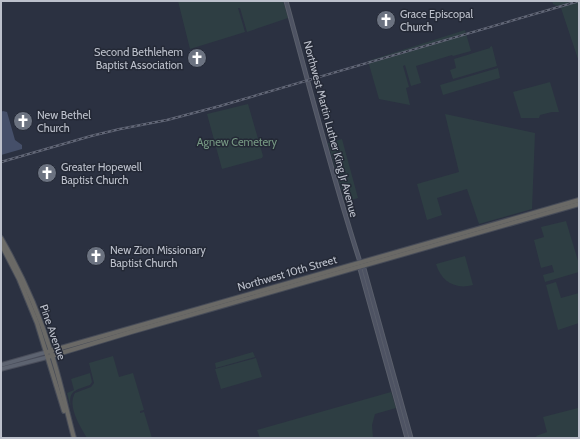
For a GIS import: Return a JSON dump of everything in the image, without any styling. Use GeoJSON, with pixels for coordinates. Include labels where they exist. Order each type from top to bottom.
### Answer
{"type":"FeatureCollection","features":[{"type":"Feature","properties":{"kind":"highway","name":"Northwest 10th Street"},"geometry":{"type":"LineString","coordinates":[[50,354],[361,265],[579,200]]}},
{"type":"Feature","properties":{"kind":"highway","name":"Northwest 10th Street"},"geometry":{"type":"LineString","coordinates":[[478,230],[579,204]]}},
{"type":"Feature","properties":{"kind":"highway","name":"Pine Avenue"},"geometry":{"type":"LineString","coordinates":[[1,238],[30,294],[50,354],[73,438]]}},
{"type":"Feature","properties":{"kind":"highway","name":"Pine Avenue"},"geometry":{"type":"LineString","coordinates":[[1,244],[26,295],[50,354]]}},
{"type":"Feature","properties":{"kind":"main road","name":"Northwest Martin Luther King Jr Avenue"},"geometry":{"type":"LineString","coordinates":[[286,1],[346,220],[361,265],[411,438]]}},
{"type":"Feature","properties":{"kind":"main road","name":"Northwest Martin Luther King Jr Avenue"},"geometry":{"type":"LineString","coordinates":[[361,265],[407,438]]}},
{"type":"Feature","properties":{"kind":"main road","name":"Northwest 10th Street"},"geometry":{"type":"LineString","coordinates":[[1,365],[50,354]]}},
{"type":"Feature","properties":{"kind":"main road"},"geometry":{"type":"LineString","coordinates":[[1,369],[50,354]]}},
{"type":"Feature","properties":{"kind":"green space"},"geometry":{"type":"Polygon","coordinates":[[[178,1],[283,1],[288,18],[247,32],[240,8],[238,8],[245,32],[190,49],[178,1]]]}},
{"type":"Feature","properties":{"kind":"green space"},"geometry":{"type":"Polygon","coordinates":[[[552,1],[579,1],[579,62],[561,8],[553,4],[552,1]]]}},
{"type":"Feature","properties":{"kind":"green space"},"geometry":{"type":"Polygon","coordinates":[[[465,30],[471,51],[416,66],[421,83],[411,86],[405,65],[403,66],[409,87],[406,88],[410,105],[379,99],[368,61],[465,30]]]}},
{"type":"Feature","properties":{"kind":"green space"},"geometry":{"type":"Polygon","coordinates":[[[492,46],[497,66],[453,79],[450,70],[456,68],[454,59],[490,48],[492,46]]]}},
{"type":"Feature","properties":{"kind":"green space"},"geometry":{"type":"Polygon","coordinates":[[[498,68],[500,78],[443,95],[440,85],[498,68]]]}},
{"type":"Feature","properties":{"kind":"green space"},"geometry":{"type":"Polygon","coordinates":[[[550,82],[559,112],[540,115],[539,118],[521,118],[513,92],[550,82]]]}},
{"type":"Feature","properties":{"kind":"green space","name":"Agnew Cemetery"},"geometry":{"type":"Polygon","coordinates":[[[248,104],[263,156],[262,158],[222,169],[207,114],[248,104]]]}},
{"type":"Feature","properties":{"kind":"green space"},"geometry":{"type":"Polygon","coordinates":[[[445,114],[535,133],[532,209],[479,224],[467,189],[437,198],[442,215],[427,220],[417,184],[459,172],[445,114]]]}},
{"type":"Feature","properties":{"kind":"green space"},"geometry":{"type":"Polygon","coordinates":[[[342,139],[358,198],[345,202],[328,143],[342,139]]]}},
{"type":"Feature","properties":{"kind":"green space"},"geometry":{"type":"Polygon","coordinates":[[[566,221],[579,264],[579,272],[545,282],[543,275],[554,272],[552,265],[541,268],[534,240],[544,237],[541,227],[566,221]]]}},
{"type":"Feature","properties":{"kind":"green space"},"geometry":{"type":"Polygon","coordinates":[[[465,256],[473,285],[460,286],[450,283],[441,275],[436,264],[465,256]]]}},
{"type":"Feature","properties":{"kind":"green space"},"geometry":{"type":"Polygon","coordinates":[[[556,282],[561,298],[579,293],[579,323],[558,330],[546,285],[556,282]]]}},
{"type":"Feature","properties":{"kind":"green space"},"geometry":{"type":"Polygon","coordinates":[[[253,352],[255,357],[216,368],[215,363],[253,352]]]}},
{"type":"Feature","properties":{"kind":"green space"},"geometry":{"type":"Polygon","coordinates":[[[113,356],[119,377],[133,373],[144,410],[140,411],[140,413],[144,412],[152,438],[87,438],[75,416],[73,410],[73,398],[75,393],[91,387],[94,383],[89,363],[113,356]]]}},
{"type":"Feature","properties":{"kind":"green space"},"geometry":{"type":"Polygon","coordinates":[[[256,358],[262,377],[221,389],[215,369],[256,358]]]}},
{"type":"Feature","properties":{"kind":"green space"},"geometry":{"type":"Polygon","coordinates":[[[90,373],[92,382],[90,385],[80,388],[71,395],[70,402],[72,410],[67,393],[74,390],[71,379],[90,373]]]}},
{"type":"Feature","properties":{"kind":"green space"},"geometry":{"type":"Polygon","coordinates":[[[391,392],[396,408],[375,414],[372,425],[373,438],[260,438],[257,430],[391,392]]]}},
{"type":"Feature","properties":{"kind":"green space"},"geometry":{"type":"Polygon","coordinates":[[[578,408],[579,438],[537,438],[536,436],[547,432],[543,417],[578,408]]]}},
{"type":"Feature","properties":{"kind":"water"},"geometry":{"type":"Polygon","coordinates":[[[1,112],[7,112],[15,140],[22,145],[22,149],[1,155],[1,112]]]}},
{"type":"Feature","properties":{"kind":"railway"},"geometry":{"type":"LineString","coordinates":[[1,162],[91,136],[167,120],[220,106],[579,1]]}},
{"type":"Feature","properties":{"kind":"place","name":"Grace Episcopal Church"},"geometry":{"type":"Point","coordinates":[386,20]}},
{"type":"Feature","properties":{"kind":"place","name":"Second Bethlehem Baptist Association"},"geometry":{"type":"Point","coordinates":[197,58]}},
{"type":"Feature","properties":{"kind":"place","name":"New Bethel Church"},"geometry":{"type":"Point","coordinates":[23,121]}},
{"type":"Feature","properties":{"kind":"place","name":"Greater Hopewell Baptist Church"},"geometry":{"type":"Point","coordinates":[47,173]}},
{"type":"Feature","properties":{"kind":"place","name":"New Zion Missionary Baptist Church"},"geometry":{"type":"Point","coordinates":[96,256]}}]}
